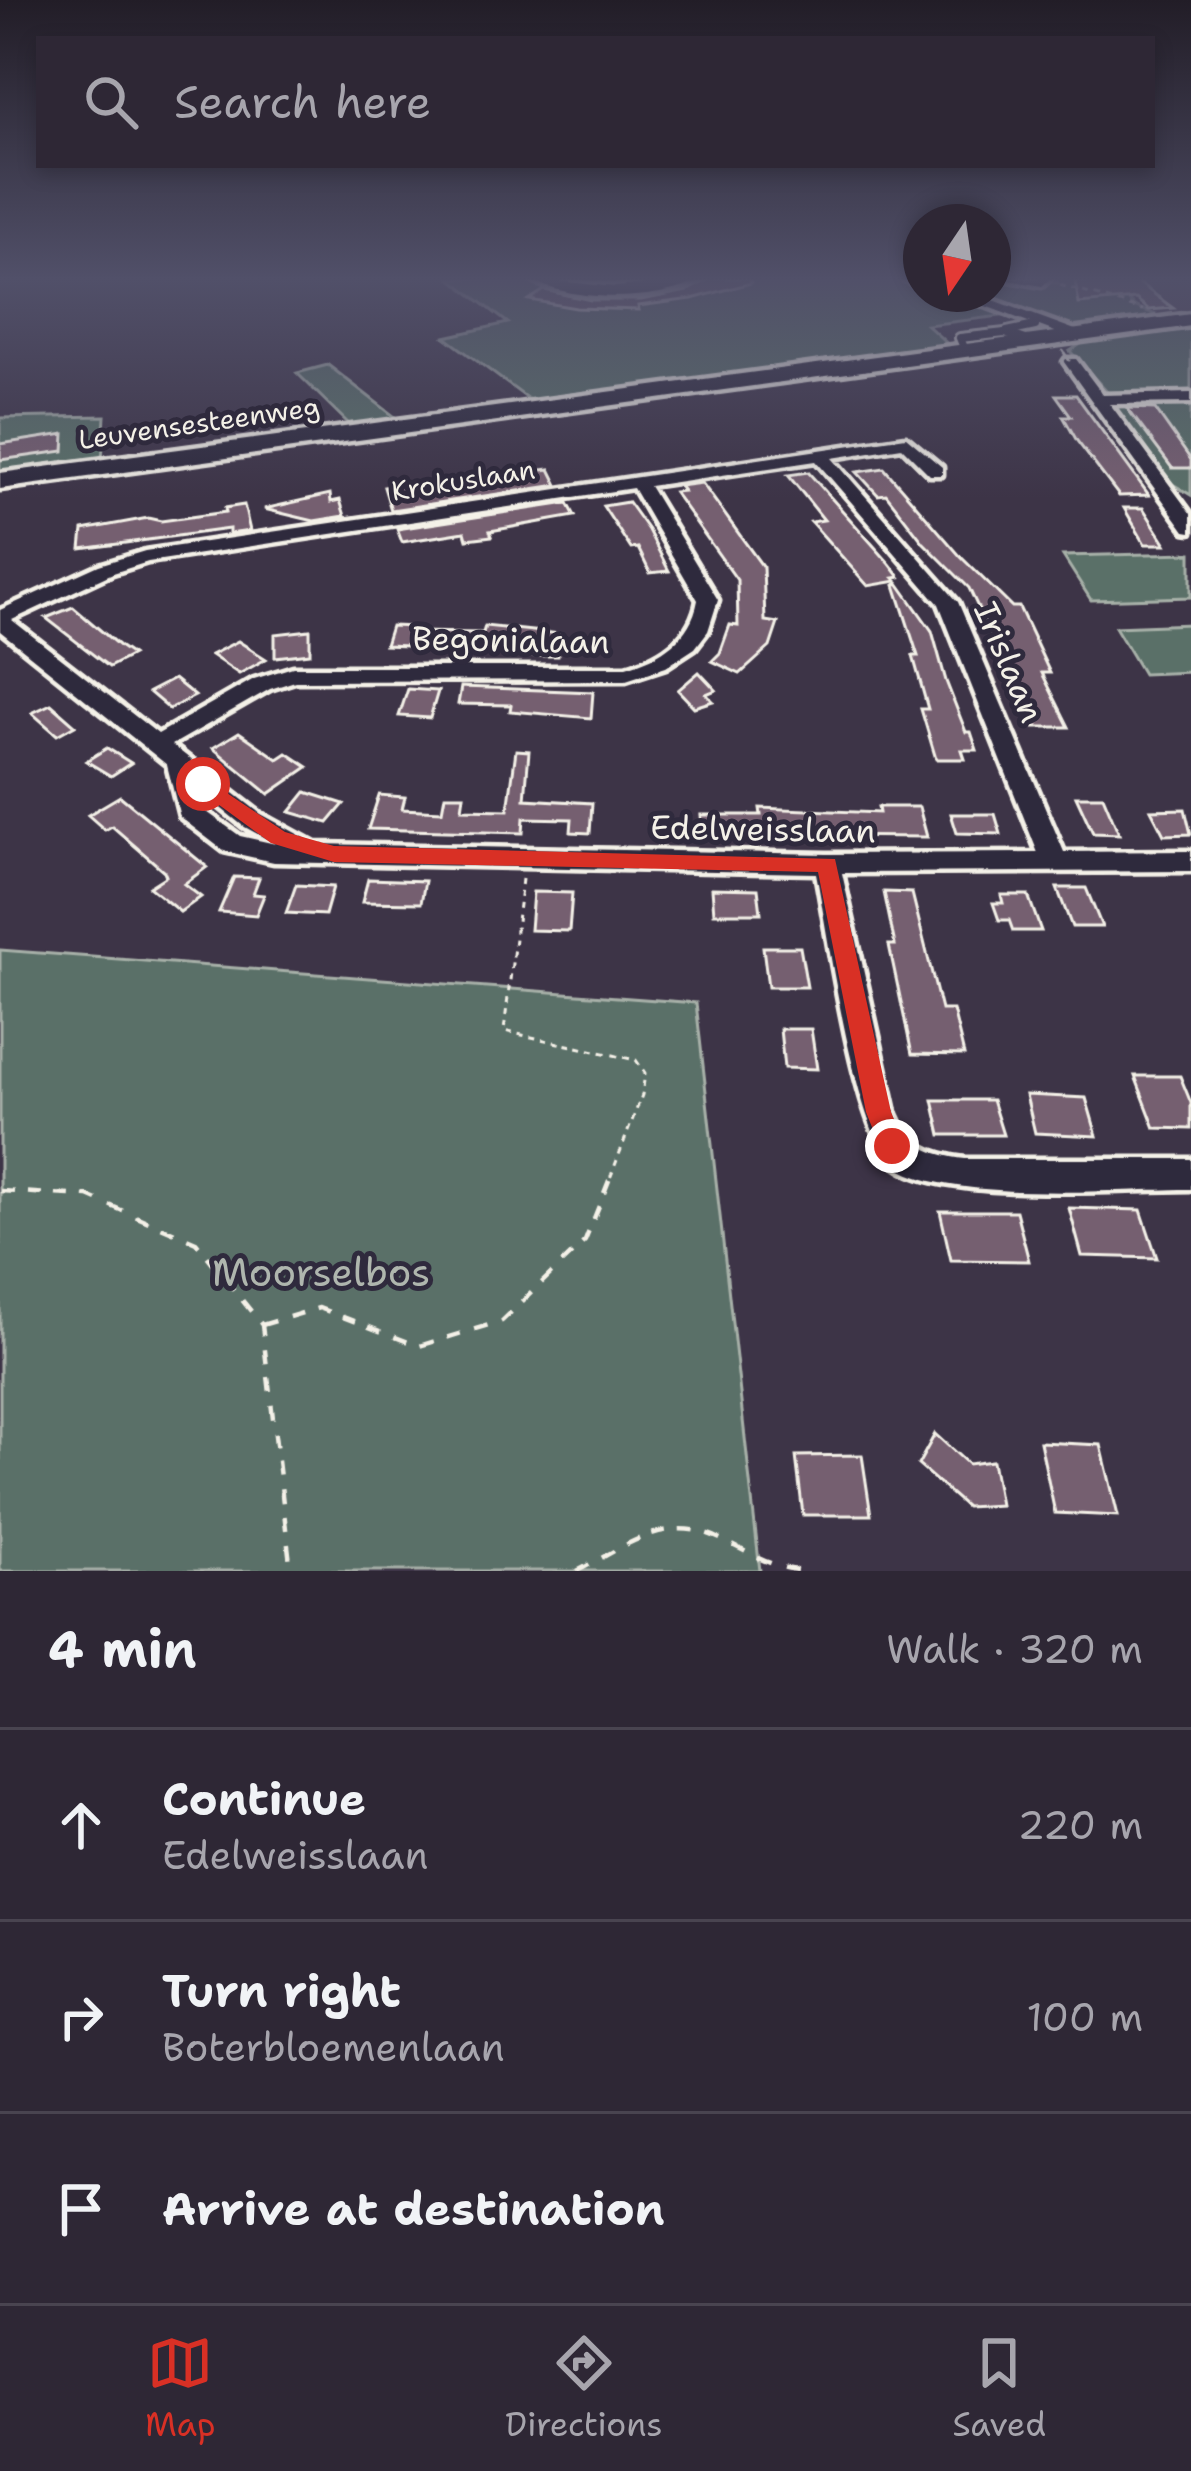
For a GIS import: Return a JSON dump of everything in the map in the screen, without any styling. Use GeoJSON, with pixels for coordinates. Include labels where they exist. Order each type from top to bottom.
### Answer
{"type":"FeatureCollection","features":[{"type":"Feature","properties":{"kind":"main road","name":"Leuvensesteenweg"},"geometry":{"type":"LineString","coordinates":[[0,481],[955,351]]}},
{"type":"Feature","properties":{"kind":"street"},"geometry":{"type":"LineString","coordinates":[[1071,362],[1183,506],[1191,527]]}},
{"type":"Feature","properties":{"kind":"street"},"geometry":{"type":"LineString","coordinates":[[1100,400],[1191,398]]}},
{"type":"Feature","properties":{"kind":"street","name":"Krokuslaan"},"geometry":{"type":"LineString","coordinates":[[0,619],[106,569],[145,557],[906,442],[936,470]]}},
{"type":"Feature","properties":{"kind":"street","name":"Irislaan"},"geometry":{"type":"LineString","coordinates":[[820,455],[948,602],[1055,862]]}},
{"type":"Feature","properties":{"kind":"street","name":"Begonialaan"},"geometry":{"type":"LineString","coordinates":[[155,745],[262,684],[293,674],[610,676],[666,659],[697,633],[708,600],[637,480]]}},
{"type":"Feature","properties":{"kind":"street","name":"Edelweisslaan"},"geometry":{"type":"LineString","coordinates":[[0,619],[252,820],[286,842],[334,854]]}},
{"type":"Feature","properties":{"kind":"street"},"geometry":{"type":"LineString","coordinates":[[179,765],[185,802],[193,814],[204,801],[224,799]]}},
{"type":"Feature","properties":{"kind":"street","name":"Edelweisslaan"},"geometry":{"type":"LineString","coordinates":[[193,814],[224,839],[263,852],[827,864],[1191,861]]}},
{"type":"Feature","properties":{"kind":"street"},"geometry":{"type":"LineString","coordinates":[[224,839],[245,835],[252,820]]}},
{"type":"Feature","properties":{"kind":"street"},"geometry":{"type":"LineString","coordinates":[[827,864],[879,1112],[899,1153],[931,1168],[965,1174],[1191,1174]]}},
{"type":"Feature","properties":{"kind":"path"},"geometry":{"type":"LineString","coordinates":[[262,1325],[319,1307],[419,1346],[502,1321],[585,1241],[642,1096],[645,1073],[636,1060],[504,1031],[525,859]]}},
{"type":"Feature","properties":{"kind":"path"},"geometry":{"type":"LineString","coordinates":[[0,1191],[88,1196],[196,1242],[262,1325],[291,1571]]}},
{"type":"Feature","properties":{"kind":"path"},"geometry":{"type":"LineString","coordinates":[[577,1571],[668,1525],[713,1535],[774,1568],[797,1570]]}},
{"type":"Feature","properties":{"kind":"green space"},"geometry":{"type":"Polygon","coordinates":[[[464,351],[918,351],[532,402],[464,351]]]}},
{"type":"Feature","properties":{"kind":"green space"},"geometry":{"type":"Polygon","coordinates":[[[1070,351],[1191,351],[1191,394],[1109,394],[1070,351]]]}},
{"type":"Feature","properties":{"kind":"green space"},"geometry":{"type":"Polygon","coordinates":[[[328,365],[399,420],[351,426],[297,373],[328,365]]]}},
{"type":"Feature","properties":{"kind":"green space"},"geometry":{"type":"Polygon","coordinates":[[[1191,403],[1191,495],[1166,480],[1116,409],[1191,403]]]}},
{"type":"Feature","properties":{"kind":"green space"},"geometry":{"type":"Polygon","coordinates":[[[105,416],[102,460],[0,473],[0,418],[105,416]]]}},
{"type":"Feature","properties":{"kind":"green space"},"geometry":{"type":"Polygon","coordinates":[[[1191,553],[1191,597],[1091,600],[1063,556],[1191,553]]]}},
{"type":"Feature","properties":{"kind":"green space"},"geometry":{"type":"Polygon","coordinates":[[[1191,624],[1191,672],[1143,674],[1115,627],[1191,624]]]}},
{"type":"Feature","properties":{"kind":"green space","name":"Moorselbos"},"geometry":{"type":"Polygon","coordinates":[[[0,950],[696,1003],[760,1571],[0,1571],[0,950]]]}},
{"type":"Feature","properties":{"kind":"building"},"geometry":{"type":"Polygon","coordinates":[[[1056,395],[1076,395],[1149,495],[1119,496],[1077,441],[1063,416],[1071,416],[1056,395]]]}},
{"type":"Feature","properties":{"kind":"building"},"geometry":{"type":"Polygon","coordinates":[[[1127,408],[1155,409],[1191,460],[1191,468],[1172,468],[1127,408]]]}},
{"type":"Feature","properties":{"kind":"building"},"geometry":{"type":"Polygon","coordinates":[[[65,434],[64,451],[0,460],[0,444],[65,434]]]}},
{"type":"Feature","properties":{"kind":"building"},"geometry":{"type":"Polygon","coordinates":[[[884,468],[961,557],[1012,607],[1019,607],[1050,673],[1042,673],[1069,727],[1034,727],[969,588],[923,542],[886,494],[878,495],[857,472],[884,468]]]}},
{"type":"Feature","properties":{"kind":"building"},"geometry":{"type":"Polygon","coordinates":[[[550,469],[558,485],[391,510],[384,487],[410,483],[412,487],[550,469]]]}},
{"type":"Feature","properties":{"kind":"building"},"geometry":{"type":"Polygon","coordinates":[[[808,472],[890,564],[900,577],[894,578],[897,581],[868,586],[811,522],[824,520],[788,475],[808,472]]]}},
{"type":"Feature","properties":{"kind":"building"},"geometry":{"type":"Polygon","coordinates":[[[702,483],[763,567],[765,621],[778,623],[770,647],[740,674],[712,661],[730,625],[738,626],[737,580],[674,492],[683,491],[679,486],[702,483]]]}},
{"type":"Feature","properties":{"kind":"building"},"geometry":{"type":"Polygon","coordinates":[[[330,494],[331,502],[340,500],[345,516],[314,521],[264,509],[330,494]]]}},
{"type":"Feature","properties":{"kind":"building"},"geometry":{"type":"Polygon","coordinates":[[[628,502],[669,571],[650,573],[638,548],[631,549],[603,506],[628,502]]]}},
{"type":"Feature","properties":{"kind":"building"},"geometry":{"type":"Polygon","coordinates":[[[568,503],[575,516],[490,531],[492,536],[467,539],[465,532],[402,542],[397,529],[568,503]]]}},
{"type":"Feature","properties":{"kind":"building"},"geometry":{"type":"Polygon","coordinates":[[[244,505],[250,531],[229,534],[229,529],[81,549],[83,530],[148,518],[161,521],[226,512],[225,508],[244,505]]]}},
{"type":"Feature","properties":{"kind":"building"},"geometry":{"type":"Polygon","coordinates":[[[1124,508],[1143,508],[1166,544],[1145,544],[1124,508]]]}},
{"type":"Feature","properties":{"kind":"building"},"geometry":{"type":"Polygon","coordinates":[[[898,583],[932,631],[946,681],[966,732],[971,732],[977,750],[962,750],[965,759],[936,759],[921,709],[928,709],[913,656],[918,656],[898,583]]]}},
{"type":"Feature","properties":{"kind":"building"},"geometry":{"type":"Polygon","coordinates":[[[73,607],[132,655],[109,667],[46,618],[73,607]]]}},
{"type":"Feature","properties":{"kind":"building"},"geometry":{"type":"Polygon","coordinates":[[[391,626],[413,627],[411,632],[483,633],[485,626],[561,634],[558,656],[532,656],[532,651],[385,645],[391,626]]]}},
{"type":"Feature","properties":{"kind":"building"},"geometry":{"type":"Polygon","coordinates":[[[310,630],[310,653],[275,657],[275,634],[310,630]]]}},
{"type":"Feature","properties":{"kind":"building"},"geometry":{"type":"Polygon","coordinates":[[[238,641],[266,659],[239,674],[211,655],[238,641]]]}},
{"type":"Feature","properties":{"kind":"building"},"geometry":{"type":"Polygon","coordinates":[[[699,672],[716,690],[706,694],[713,701],[694,707],[678,690],[699,672]]]}},
{"type":"Feature","properties":{"kind":"building"},"geometry":{"type":"Polygon","coordinates":[[[174,679],[195,696],[169,709],[149,692],[174,679]]]}},
{"type":"Feature","properties":{"kind":"building"},"geometry":{"type":"Polygon","coordinates":[[[461,687],[593,692],[591,718],[510,711],[511,705],[458,704],[461,687]]]}},
{"type":"Feature","properties":{"kind":"building"},"geometry":{"type":"Polygon","coordinates":[[[408,689],[438,691],[430,718],[399,716],[408,689]]]}},
{"type":"Feature","properties":{"kind":"building"},"geometry":{"type":"Polygon","coordinates":[[[51,704],[75,725],[57,735],[32,713],[51,704]]]}},
{"type":"Feature","properties":{"kind":"building"},"geometry":{"type":"Polygon","coordinates":[[[239,732],[278,759],[287,753],[308,767],[269,794],[213,748],[239,732]]]}},
{"type":"Feature","properties":{"kind":"building"},"geometry":{"type":"Polygon","coordinates":[[[107,748],[131,763],[111,776],[86,761],[107,748]]]}},
{"type":"Feature","properties":{"kind":"building"},"geometry":{"type":"Polygon","coordinates":[[[516,750],[529,751],[525,799],[592,803],[590,833],[571,832],[572,819],[524,818],[523,833],[368,829],[379,795],[405,797],[402,809],[442,811],[445,795],[464,795],[462,809],[508,810],[516,750]]]}},
{"type":"Feature","properties":{"kind":"building"},"geometry":{"type":"Polygon","coordinates":[[[306,792],[344,804],[328,823],[290,812],[306,792]]]}},
{"type":"Feature","properties":{"kind":"building"},"geometry":{"type":"Polygon","coordinates":[[[120,796],[207,867],[184,884],[201,897],[180,912],[149,887],[166,876],[164,871],[112,826],[105,830],[88,815],[120,796]]]}},
{"type":"Feature","properties":{"kind":"building"},"geometry":{"type":"Polygon","coordinates":[[[1076,796],[1103,796],[1119,834],[1093,833],[1076,796]]]}},
{"type":"Feature","properties":{"kind":"building"},"geometry":{"type":"Polygon","coordinates":[[[878,807],[919,807],[927,837],[703,835],[701,815],[761,815],[760,808],[879,813],[878,807]]]}},
{"type":"Feature","properties":{"kind":"building"},"geometry":{"type":"Polygon","coordinates":[[[1185,809],[1191,834],[1164,835],[1151,810],[1185,809]]]}},
{"type":"Feature","properties":{"kind":"building"},"geometry":{"type":"Polygon","coordinates":[[[951,814],[995,814],[1001,834],[957,833],[951,814]]]}},
{"type":"Feature","properties":{"kind":"building"},"geometry":{"type":"Polygon","coordinates":[[[234,877],[259,878],[253,894],[264,895],[256,915],[219,912],[234,877]]]}},
{"type":"Feature","properties":{"kind":"building"},"geometry":{"type":"Polygon","coordinates":[[[368,879],[425,881],[421,903],[362,902],[368,879]]]}},
{"type":"Feature","properties":{"kind":"building"},"geometry":{"type":"Polygon","coordinates":[[[296,885],[333,887],[325,915],[286,913],[296,885]]]}},
{"type":"Feature","properties":{"kind":"building"},"geometry":{"type":"Polygon","coordinates":[[[712,888],[758,889],[761,913],[714,913],[712,888]]]}},
{"type":"Feature","properties":{"kind":"building"},"geometry":{"type":"Polygon","coordinates":[[[1057,888],[1086,888],[1102,927],[1072,927],[1057,888]]]}},
{"type":"Feature","properties":{"kind":"building"},"geometry":{"type":"Polygon","coordinates":[[[533,892],[572,893],[569,931],[530,930],[533,892]]]}},
{"type":"Feature","properties":{"kind":"building"},"geometry":{"type":"Polygon","coordinates":[[[884,892],[912,893],[941,1010],[953,1010],[964,1055],[912,1054],[889,945],[895,945],[884,892]]]}},
{"type":"Feature","properties":{"kind":"building"},"geometry":{"type":"Polygon","coordinates":[[[1001,895],[1028,895],[1041,931],[1013,931],[1009,920],[999,920],[993,903],[1003,903],[1001,895]]]}},
{"type":"Feature","properties":{"kind":"building"},"geometry":{"type":"Polygon","coordinates":[[[763,947],[800,947],[807,987],[768,987],[763,947]]]}},
{"type":"Feature","properties":{"kind":"building"},"geometry":{"type":"Polygon","coordinates":[[[780,1029],[811,1029],[817,1069],[784,1068],[780,1029]]]}},
{"type":"Feature","properties":{"kind":"building"},"geometry":{"type":"Polygon","coordinates":[[[1135,1076],[1180,1076],[1191,1103],[1191,1129],[1155,1128],[1135,1076]]]}},
{"type":"Feature","properties":{"kind":"building"},"geometry":{"type":"Polygon","coordinates":[[[1026,1095],[1086,1098],[1097,1136],[1035,1133],[1026,1095]]]}},
{"type":"Feature","properties":{"kind":"building"},"geometry":{"type":"Polygon","coordinates":[[[933,1100],[992,1100],[1003,1135],[941,1135],[933,1100]]]}},
{"type":"Feature","properties":{"kind":"building"},"geometry":{"type":"Polygon","coordinates":[[[1069,1208],[1141,1210],[1157,1258],[1082,1256],[1069,1208]]]}},
{"type":"Feature","properties":{"kind":"building"},"geometry":{"type":"Polygon","coordinates":[[[940,1211],[1016,1211],[1029,1261],[951,1260],[940,1211]]]}},
{"type":"Feature","properties":{"kind":"building"},"geometry":{"type":"Polygon","coordinates":[[[935,1434],[968,1464],[992,1461],[1000,1505],[966,1507],[918,1465],[935,1434]]]}},
{"type":"Feature","properties":{"kind":"building"},"geometry":{"type":"Polygon","coordinates":[[[1040,1442],[1101,1445],[1118,1516],[1055,1513],[1040,1442]]]}},
{"type":"Feature","properties":{"kind":"building"},"geometry":{"type":"Polygon","coordinates":[[[862,1455],[871,1515],[803,1515],[796,1456],[862,1455]]]}},
{"type":"Feature","properties":{"kind":"tram line"},"geometry":{"type":"LineString","coordinates":[[1063,351],[1069,360]]}},
{"type":"Feature","properties":{"kind":"route"},"geometry":{"type":"LineString","coordinates":[[203,784],[278,838],[334,854],[827,864],[879,1112],[892,1146]]}}]}
